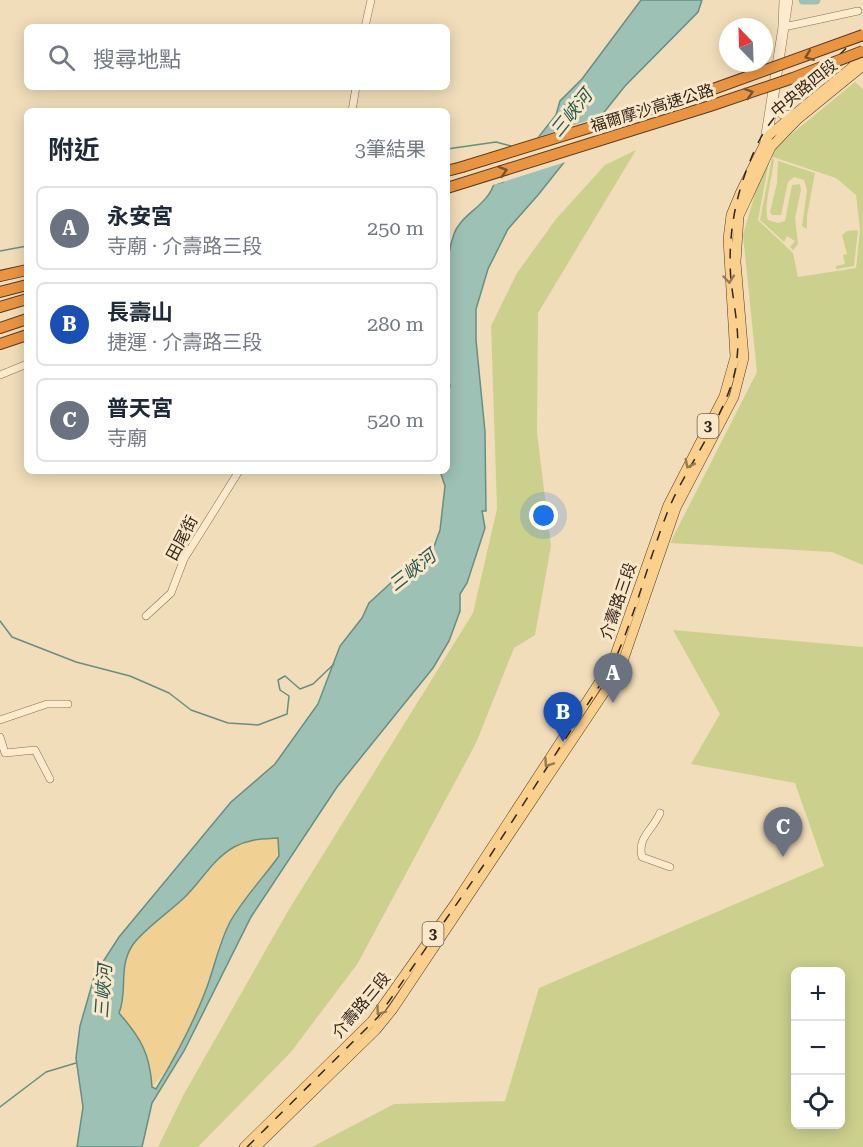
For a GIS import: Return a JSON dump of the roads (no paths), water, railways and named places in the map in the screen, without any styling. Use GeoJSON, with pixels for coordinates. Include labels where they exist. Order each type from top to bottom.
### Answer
{"type":"FeatureCollection","features":[{"type":"Feature","properties":{"kind":"highway","name":"福爾摩沙高速公路"},"geometry":{"type":"LineString","coordinates":[[450,170],[705,92],[863,35]]}},
{"type":"Feature","properties":{"kind":"highway","name":"福爾摩沙高速公路"},"geometry":{"type":"LineString","coordinates":[[450,187],[710,106],[863,53]]}},
{"type":"Feature","properties":{"kind":"highway"},"geometry":{"type":"LineString","coordinates":[[0,276],[24,271]]}},
{"type":"Feature","properties":{"kind":"highway"},"geometry":{"type":"LineString","coordinates":[[0,292],[24,286]]}},
{"type":"Feature","properties":{"kind":"highway"},"geometry":{"type":"LineString","coordinates":[[0,307],[24,300]]}},
{"type":"Feature","properties":{"kind":"highway"},"geometry":{"type":"LineString","coordinates":[[0,328],[24,320]]}},
{"type":"Feature","properties":{"kind":"highway"},"geometry":{"type":"LineString","coordinates":[[0,344],[24,336]]}},
{"type":"Feature","properties":{"kind":"main road","name":"中央路四段"},"geometry":{"type":"LineString","coordinates":[[768,142],[795,113],[851,68],[863,53]]}},
{"type":"Feature","properties":{"kind":"main road","name":"中央路四段"},"geometry":{"type":"LineString","coordinates":[[768,142],[863,66]]}},
{"type":"Feature","properties":{"kind":"main road","name":"介壽路三段"},"geometry":{"type":"LineString","coordinates":[[244,1147],[372,1021],[456,902],[613,661],[668,505],[724,396],[731,374],[735,357],[728,239],[731,215],[768,142]]}},
{"type":"Feature","properties":{"kind":"main road","name":"介壽路三段"},"geometry":{"type":"LineString","coordinates":[[255,1147],[376,1030],[393,1009],[560,762],[622,664],[676,507],[734,398],[744,358],[736,262],[739,216],[768,142]]}},
{"type":"Feature","properties":{"kind":"street"},"geometry":{"type":"LineString","coordinates":[[366,24],[371,0]]}},
{"type":"Feature","properties":{"kind":"street"},"geometry":{"type":"LineString","coordinates":[[768,142],[784,27],[783,0]]}},
{"type":"Feature","properties":{"kind":"street"},"geometry":{"type":"LineString","coordinates":[[785,11],[789,0]]}},
{"type":"Feature","properties":{"kind":"street"},"geometry":{"type":"LineString","coordinates":[[784,27],[858,11]]}},
{"type":"Feature","properties":{"kind":"street"},"geometry":{"type":"LineString","coordinates":[[768,142],[784,27]]}},
{"type":"Feature","properties":{"kind":"street"},"geometry":{"type":"LineString","coordinates":[[352,108],[356,90]]}},
{"type":"Feature","properties":{"kind":"street"},"geometry":{"type":"LineString","coordinates":[[775,103],[777,111],[782,115],[795,113]]}},
{"type":"Feature","properties":{"kind":"street"},"geometry":{"type":"LineString","coordinates":[[0,375],[24,365]]}},
{"type":"Feature","properties":{"kind":"street","name":"田尾街"},"geometry":{"type":"LineString","coordinates":[[147,616],[171,593],[184,559],[237,474]]}},
{"type":"Feature","properties":{"kind":"street"},"geometry":{"type":"LineString","coordinates":[[0,720],[47,704],[68,704]]}},
{"type":"Feature","properties":{"kind":"street"},"geometry":{"type":"LineString","coordinates":[[0,737],[5,753],[35,750],[50,779]]}},
{"type":"Feature","properties":{"kind":"street"},"geometry":{"type":"LineString","coordinates":[[660,813],[656,823],[642,839],[640,850],[642,857],[670,867]]}},
{"type":"Feature","properties":{"kind":"water","name":"三峽河"},"geometry":{"type":"Polygon","coordinates":[[[641,0],[702,0],[698,12],[625,86],[508,229],[488,269],[476,309],[476,340],[485,432],[486,511],[482,511],[485,528],[467,583],[460,594],[460,611],[449,641],[433,668],[337,787],[251,917],[184,1051],[152,1103],[142,1147],[77,1147],[83,1107],[76,1058],[80,1026],[95,974],[119,937],[231,802],[275,764],[318,704],[340,646],[362,618],[369,603],[407,568],[432,552],[440,530],[445,486],[441,474],[450,474],[450,249],[454,234],[462,221],[491,192],[494,184],[503,182],[556,115],[560,101],[582,79],[641,0]],[[278,838],[240,844],[220,857],[186,896],[137,940],[128,954],[119,1013],[143,1047],[149,1065],[152,1087],[156,1089],[190,1026],[207,987],[226,930],[247,897],[279,856],[278,838]]]}},
{"type":"Feature","properties":{"kind":"waterway"},"geometry":{"type":"LineString","coordinates":[[803,0],[816,0]]}},
{"type":"Feature","properties":{"kind":"waterway"},"geometry":{"type":"LineString","coordinates":[[450,149],[496,142],[511,146]]}},
{"type":"Feature","properties":{"kind":"waterway"},"geometry":{"type":"LineString","coordinates":[[0,251],[24,247]]}},
{"type":"Feature","properties":{"kind":"waterway"},"geometry":{"type":"LineString","coordinates":[[0,621],[12,637],[76,662],[130,676],[169,693],[191,710],[228,723],[258,725],[287,714],[289,696],[280,690],[278,680],[285,676],[300,689],[313,684],[334,664]]}},
{"type":"Feature","properties":{"kind":"waterway"},"geometry":{"type":"LineString","coordinates":[[0,1107],[46,1072],[76,1063]]}},
{"type":"Feature","properties":{"kind":"railway"},"geometry":{"type":"LineString","coordinates":[[247,1147],[378,1017],[490,856],[611,668],[628,628],[670,506],[719,414],[734,376],[738,339],[731,281],[732,227],[739,192],[751,158],[769,124],[781,109],[837,57],[863,28]]}},
{"type":"Feature","properties":{"kind":"place","name":"永安宮"},"geometry":{"type":"Point","coordinates":[613,703]}},
{"type":"Feature","properties":{"kind":"place","name":"長壽山"},"geometry":{"type":"Point","coordinates":[563,742]}},
{"type":"Feature","properties":{"kind":"place","name":"普天宮"},"geometry":{"type":"Point","coordinates":[783,857]}}]}
